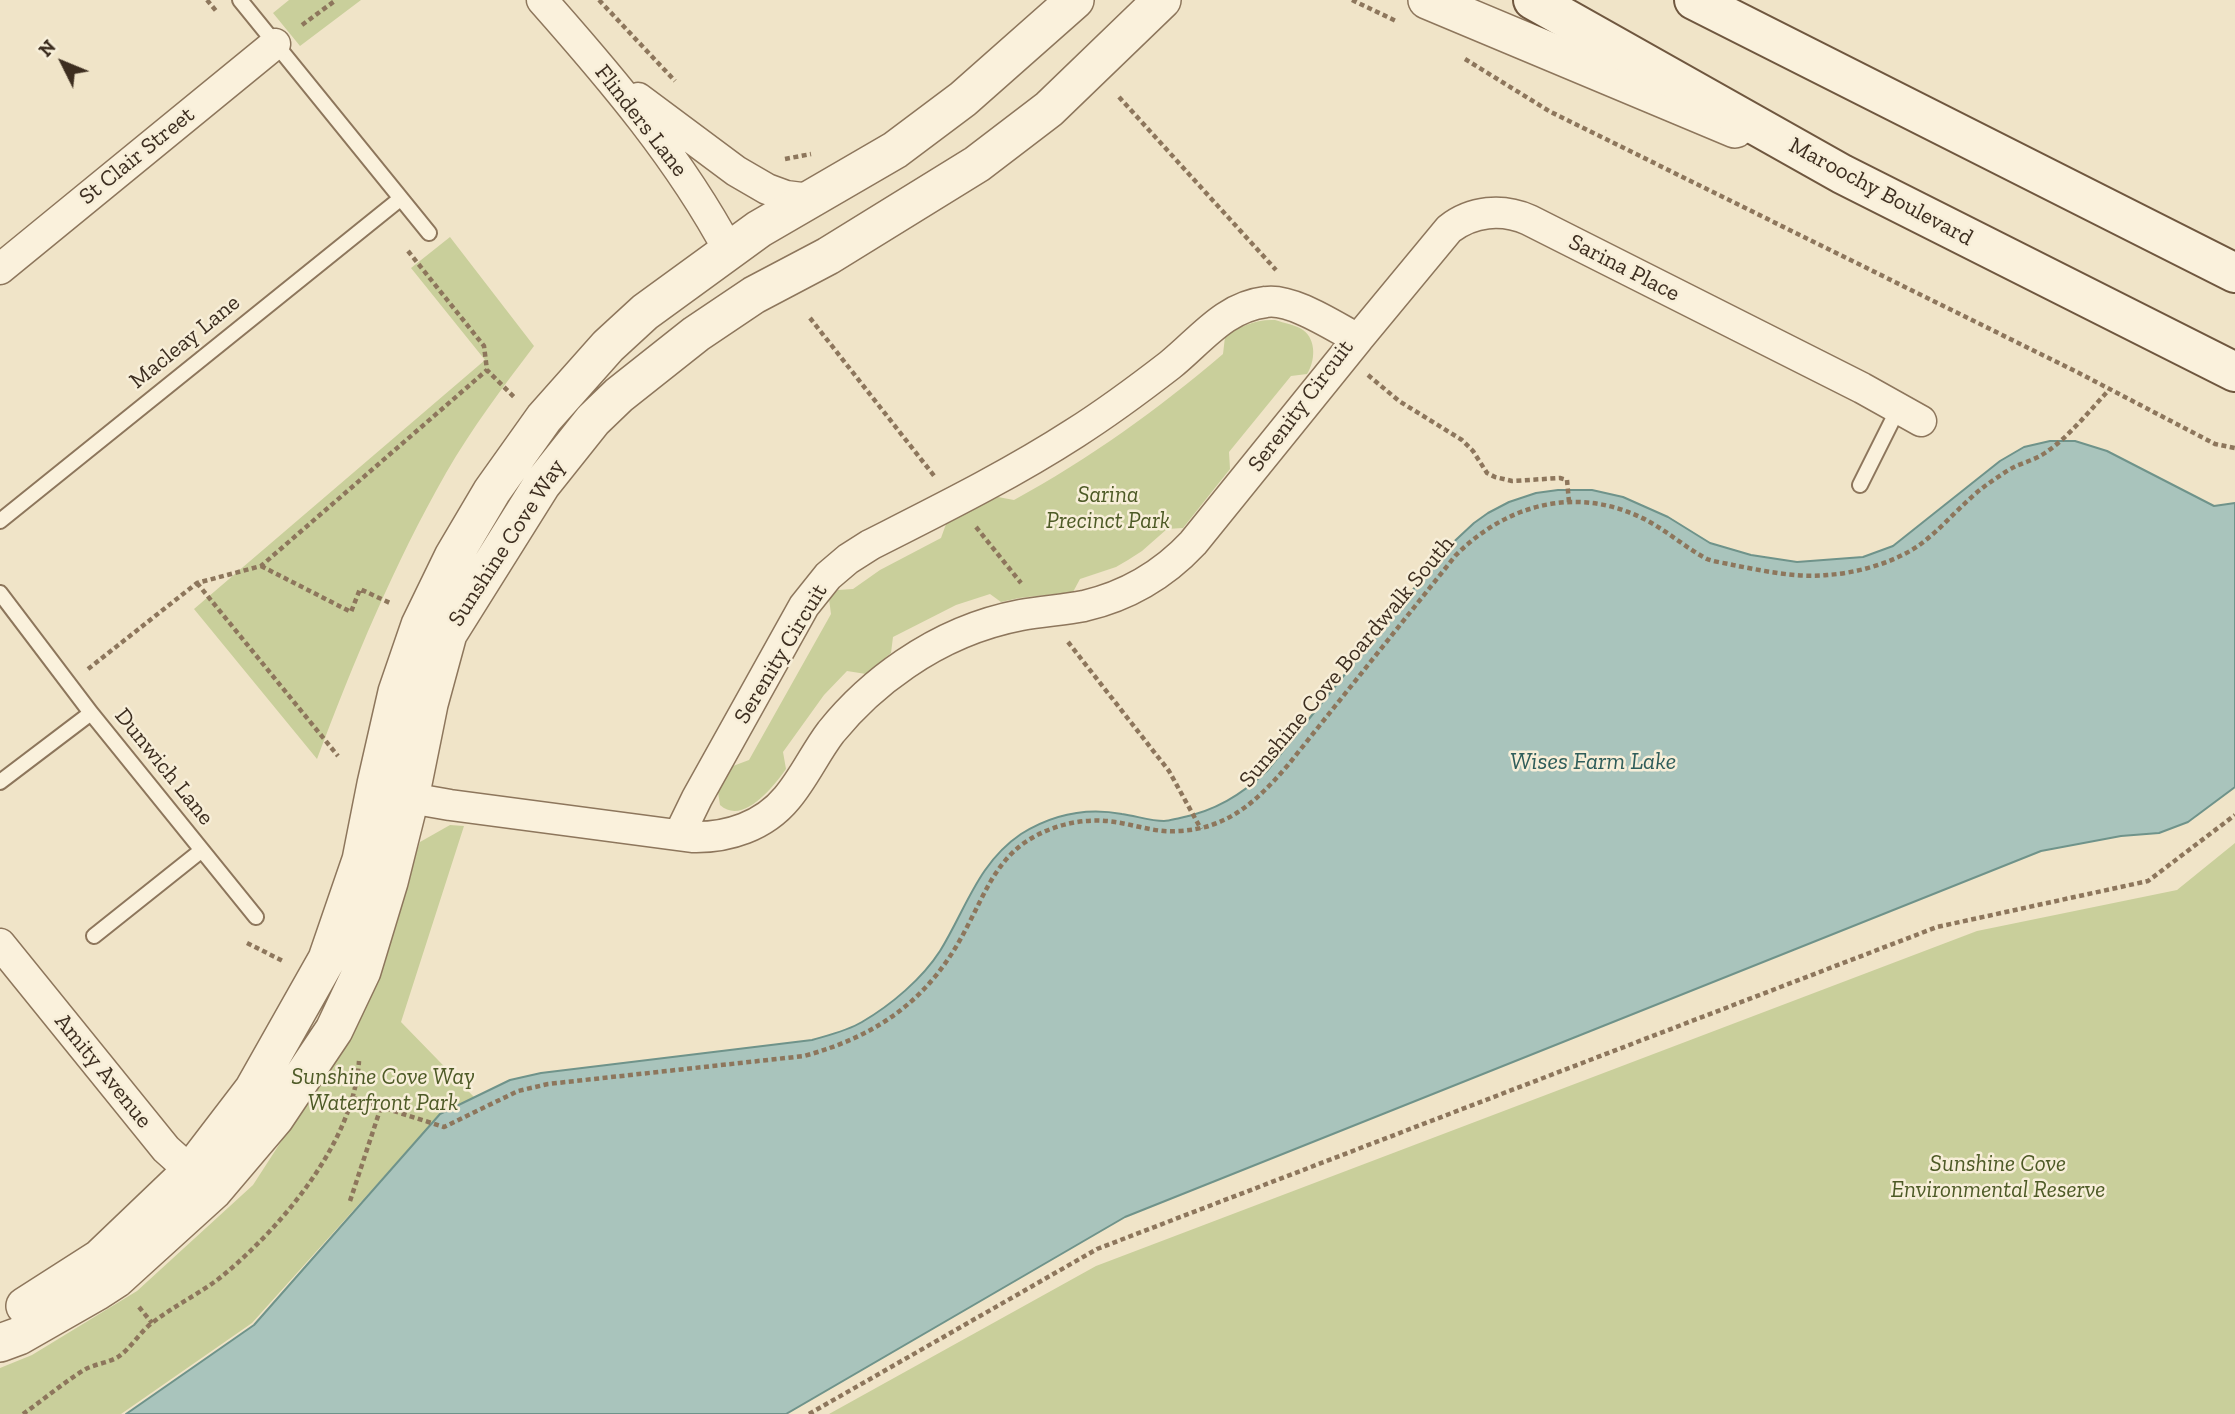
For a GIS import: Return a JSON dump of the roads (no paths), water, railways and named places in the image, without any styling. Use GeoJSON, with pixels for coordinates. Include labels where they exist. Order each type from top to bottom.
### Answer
{"type":"FeatureCollection","features":[{"type":"Feature","properties":{"kind":"main road","name":"Maroochy Boulevard"},"geometry":{"type":"LineString","coordinates":[[1533,0],[1842,174],[2235,372]]}},
{"type":"Feature","properties":{"kind":"main road"},"geometry":{"type":"LineString","coordinates":[[1694,0],[2235,273]]}},
{"type":"Feature","properties":{"kind":"street","name":"Flinders Lane"},"geometry":{"type":"LineString","coordinates":[[542,0],[607,75],[705,206],[729,251]]}},
{"type":"Feature","properties":{"kind":"street","name":"Sunshine Cove Way"},"geometry":{"type":"LineString","coordinates":[[0,1343],[19,1336],[116,1279],[202,1181],[327,959],[361,860],[397,692],[420,625],[453,557],[492,491],[544,418],[608,346],[645,312],[759,229],[895,150],[963,99],[1075,0]]}},
{"type":"Feature","properties":{"kind":"street","name":"Sunshine Cove Way"},"geometry":{"type":"LineString","coordinates":[[0,1321],[100,1258],[202,1181],[275,1118],[334,1030],[362,971],[389,882],[429,704],[448,634],[542,484],[593,420],[620,394],[696,334],[754,295],[828,256],[977,164],[1049,109],[1162,0]]}},
{"type":"Feature","properties":{"kind":"street"},"geometry":{"type":"LineString","coordinates":[[1413,11],[1842,174]]}},
{"type":"Feature","properties":{"kind":"street","name":"St Clair Street"},"geometry":{"type":"LineString","coordinates":[[0,269],[275,44]]}},
{"type":"Feature","properties":{"kind":"street"},"geometry":{"type":"LineString","coordinates":[[607,75],[692,139],[758,184],[786,196],[810,199]]}},
{"type":"Feature","properties":{"kind":"street","name":"Sarina Place"},"geometry":{"type":"LineString","coordinates":[[1350,349],[1449,229],[1472,216],[1503,213],[1529,220],[1862,388],[1910,415]]}},
{"type":"Feature","properties":{"kind":"street"},"geometry":{"type":"LineString","coordinates":[[729,251],[754,295]]}},
{"type":"Feature","properties":{"kind":"street","name":"Serenity Circuit"},"geometry":{"type":"LineString","coordinates":[[376,784],[410,798],[678,835],[700,837],[745,829],[768,817],[788,797],[841,720],[873,687],[919,655],[963,632],[1020,615],[1085,606],[1121,594],[1148,581],[1172,564],[1193,543],[1350,349],[1293,307],[1278,302],[1259,303],[1236,310],[1216,323],[1155,376],[1076,433],[1033,459],[857,553],[828,576],[812,594],[782,643],[678,835]]}},
{"type":"Feature","properties":{"kind":"street","name":"Amity Avenue"},"geometry":{"type":"LineString","coordinates":[[0,944],[166,1149],[202,1181]]}},
{"type":"Feature","properties":{"kind":"lane"},"geometry":{"type":"LineString","coordinates":[[240,0],[429,233]]}},
{"type":"Feature","properties":{"kind":"lane","name":"Macleay Lane"},"geometry":{"type":"LineString","coordinates":[[0,521],[400,199]]}},
{"type":"Feature","properties":{"kind":"lane"},"geometry":{"type":"LineString","coordinates":[[1860,485],[1910,415]]}},
{"type":"Feature","properties":{"kind":"lane","name":"Dunwich Lane"},"geometry":{"type":"LineString","coordinates":[[0,593],[72,688],[257,917]]}},
{"type":"Feature","properties":{"kind":"lane"},"geometry":{"type":"LineString","coordinates":[[0,782],[92,713]]}},
{"type":"Feature","properties":{"kind":"lane","name":"Dunwich Lane"},"geometry":{"type":"LineString","coordinates":[[94,936],[202,850]]}},
{"type":"Feature","properties":{"kind":"water","name":"Wises Farm Lake"},"geometry":{"type":"Polygon","coordinates":[[[2050,441],[2075,441],[2107,451],[2214,506],[2235,503],[2235,787],[2188,822],[2159,833],[2121,836],[2041,851],[1125,1217],[786,1414],[126,1414],[254,1325],[440,1114],[510,1080],[541,1073],[812,1040],[850,1028],[884,1008],[924,972],[940,951],[983,873],[1006,846],[1021,834],[1045,821],[1082,812],[1108,812],[1170,820],[1205,811],[1237,795],[1267,771],[1445,550],[1474,523],[1509,502],[1536,493],[1592,490],[1623,497],[1668,517],[1710,543],[1751,555],[1797,562],[1863,557],[1893,546],[2000,461],[2024,447],[2050,441]]]}},
{"type":"Feature","properties":{"kind":"park label","name":"Sarina Precinct Park"},"geometry":{"type":"Point","coordinates":[1108,508]}},
{"type":"Feature","properties":{"kind":"park label","name":"Sunshine Cove Way Waterfront Park"},"geometry":{"type":"Point","coordinates":[383,1090]}},
{"type":"Feature","properties":{"kind":"park label","name":"Sunshine Cove Environmental Reserve"},"geometry":{"type":"Point","coordinates":[1998,1177]}}]}
